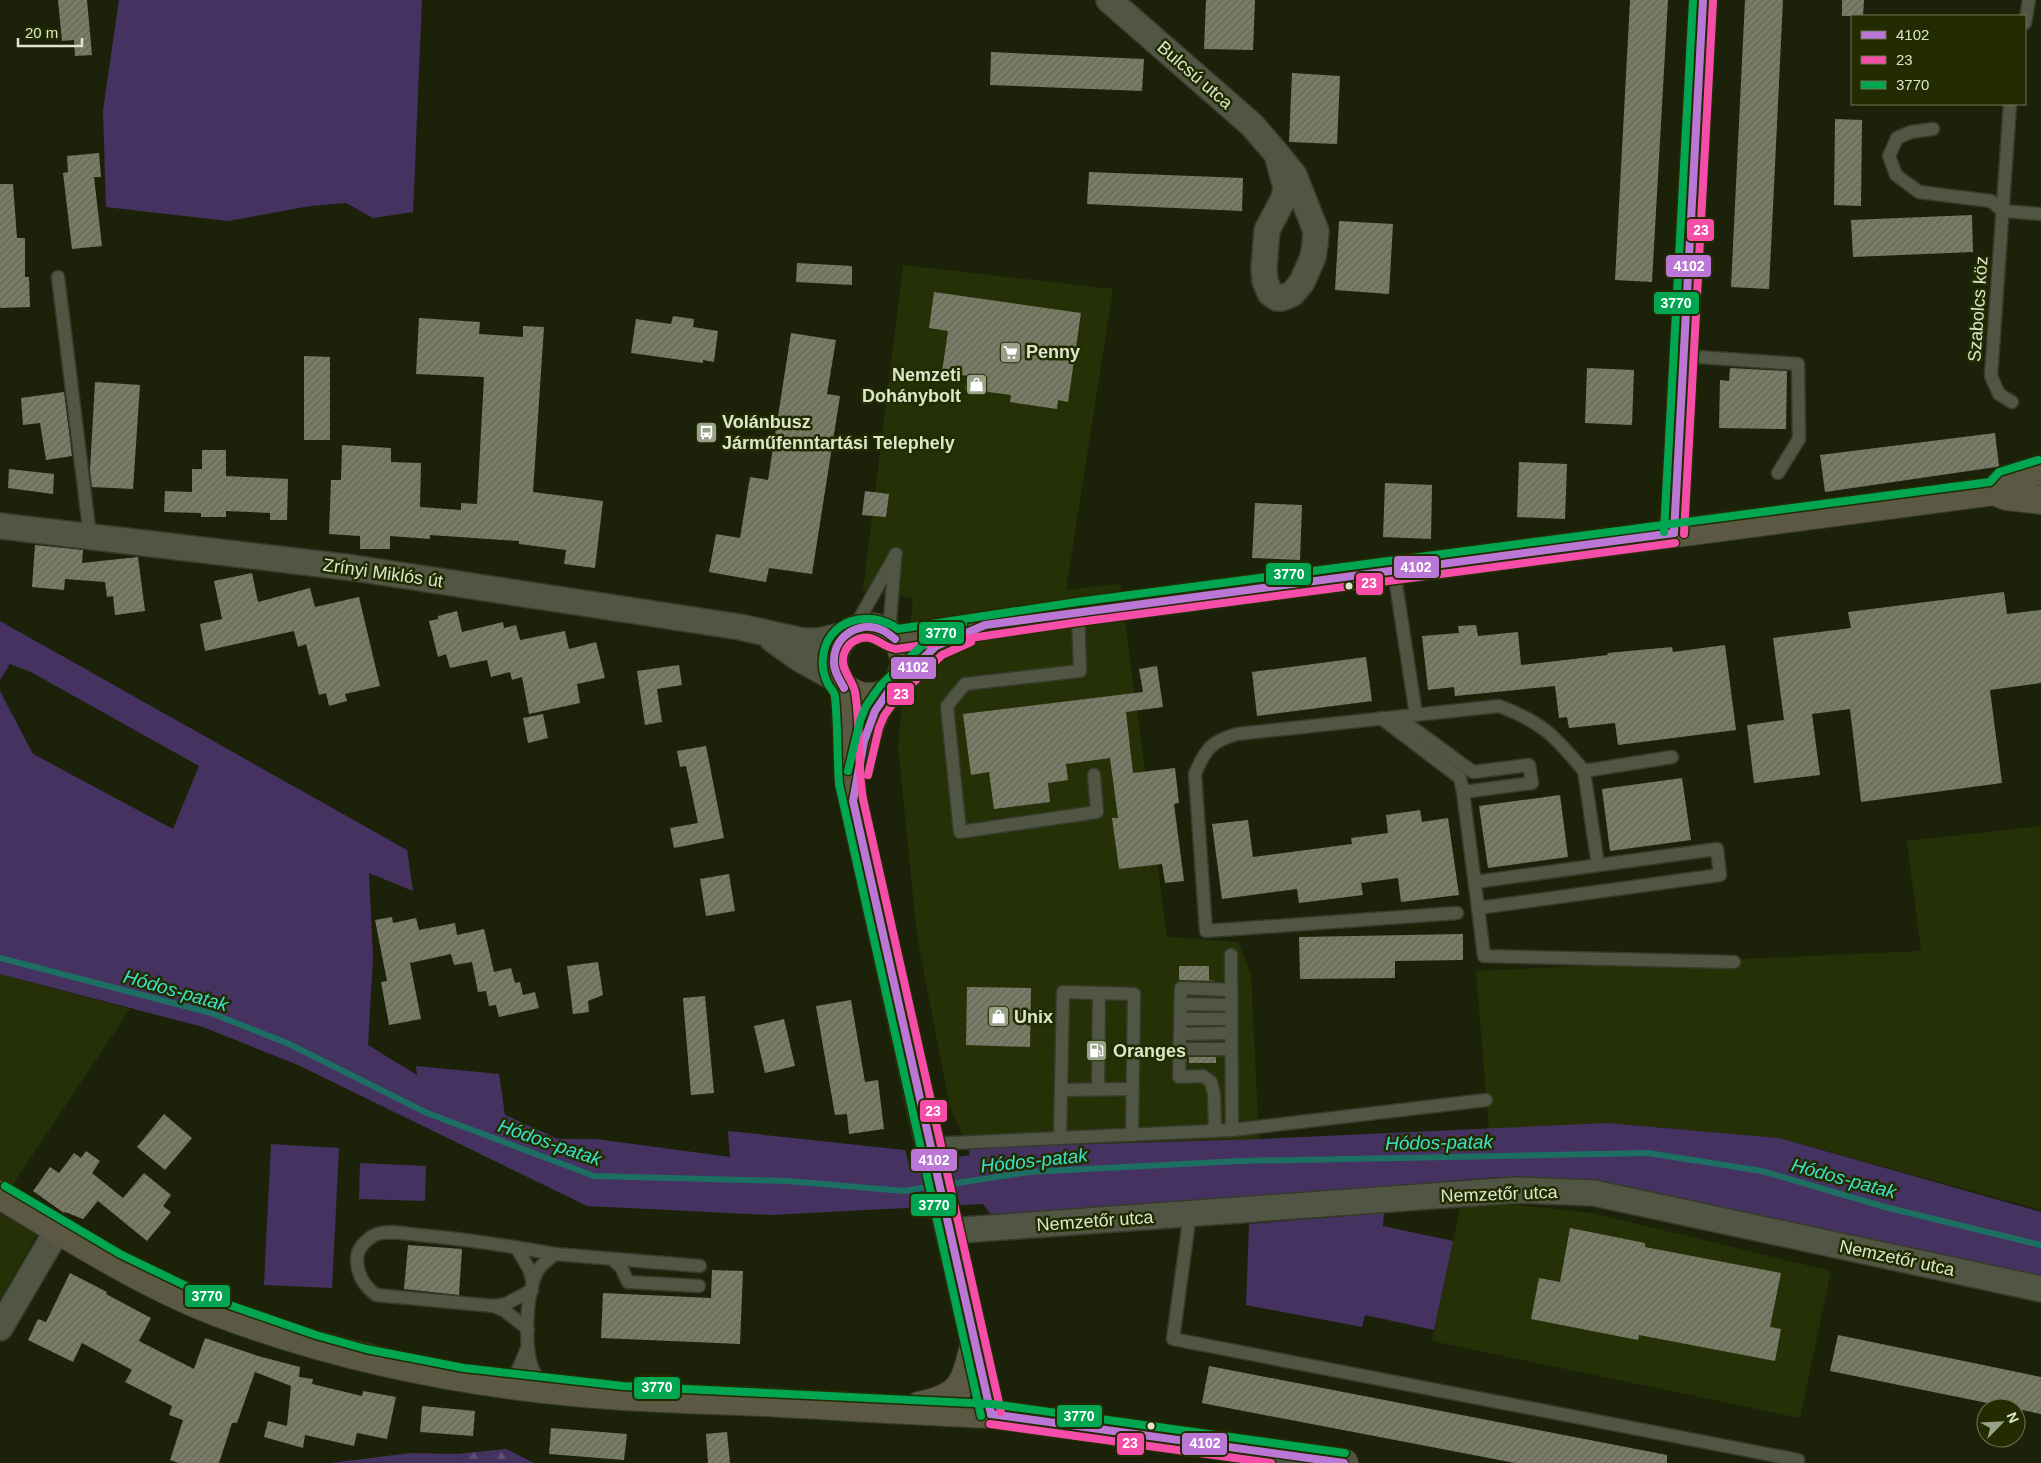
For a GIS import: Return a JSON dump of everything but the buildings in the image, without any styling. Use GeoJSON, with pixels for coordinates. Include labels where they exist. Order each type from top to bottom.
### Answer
{"type":"FeatureCollection","features":[{"type":"Feature","properties":{"kind":"main road"},"geometry":{"type":"LineString","coordinates":[[1994,491],[2003,481],[2041,470]]}},
{"type":"Feature","properties":{"kind":"main road"},"geometry":{"type":"LineString","coordinates":[[0,1195],[115,1263],[211,1309],[313,1345],[364,1358],[462,1378],[622,1396],[991,1414],[946,1223],[849,782],[848,738],[841,684],[833,668],[833,656],[837,644],[849,632],[872,626],[892,636],[985,625],[1994,491],[2006,496],[2041,500]]}},
{"type":"Feature","properties":{"kind":"main road"},"geometry":{"type":"LineString","coordinates":[[841,684],[854,695],[866,698],[877,697],[894,686],[936,646],[985,625]]}},
{"type":"Feature","properties":{"kind":"main road"},"geometry":{"type":"LineString","coordinates":[[853,801],[864,742],[876,711],[904,669],[904,658],[892,636]]}},
{"type":"Feature","properties":{"kind":"main road"},"geometry":{"type":"LineString","coordinates":[[903,1409],[936,1402],[954,1394],[966,1379],[975,1345]]}},
{"type":"Feature","properties":{"kind":"street","name":"Bulcsú utca"},"geometry":{"type":"LineString","coordinates":[[1109,0],[1252,125],[1277,154],[1294,175],[1316,231],[1313,257],[1302,282],[1292,294],[1282,298],[1277,298],[1270,294],[1265,281],[1264,268],[1267,230],[1284,198],[1286,188],[1277,154]]}},
{"type":"Feature","properties":{"kind":"street"},"geometry":{"type":"LineString","coordinates":[[1674,533],[1703,0]]}},
{"type":"Feature","properties":{"kind":"street","name":"Zrínyi Miklós út"},"geometry":{"type":"LineString","coordinates":[[0,526],[354,568],[740,627],[803,641],[818,641],[849,632]]}},
{"type":"Feature","properties":{"kind":"street","name":"Zrínyi Miklós út"},"geometry":{"type":"LineString","coordinates":[[764,633],[841,684]]}},
{"type":"Feature","properties":{"kind":"street","name":"Nemzetőr utca"},"geometry":{"type":"LineString","coordinates":[[946,1223],[1516,1190],[1594,1193],[2041,1289]]}},
{"type":"Feature","properties":{"kind":"street"},"geometry":{"type":"LineString","coordinates":[[0,1328],[58,1229]]}},
{"type":"Feature","properties":{"kind":"street"},"geometry":{"type":"LineString","coordinates":[[991,1414],[1344,1463]]}},
{"type":"Feature","properties":{"kind":"lane"},"geometry":{"type":"LineString","coordinates":[[2026,17],[2029,0]]}},
{"type":"Feature","properties":{"kind":"lane","name":"Szabolcs köz"},"geometry":{"type":"LineString","coordinates":[[2010,105],[1991,376],[1999,394],[2012,402]]}},
{"type":"Feature","properties":{"kind":"lane"},"geometry":{"type":"LineString","coordinates":[[1933,129],[1911,132],[1897,138],[1889,156],[1896,175],[1920,192],[1991,201],[2003,211],[2041,214]]}},
{"type":"Feature","properties":{"kind":"lane"},"geometry":{"type":"LineString","coordinates":[[58,277],[90,536]]}},
{"type":"Feature","properties":{"kind":"lane"},"geometry":{"type":"LineString","coordinates":[[1685,356],[1798,364],[1799,439],[1778,473]]}},
{"type":"Feature","properties":{"kind":"lane"},"geometry":{"type":"LineString","coordinates":[[849,632],[896,554],[892,636]]}},
{"type":"Feature","properties":{"kind":"lane"},"geometry":{"type":"LineString","coordinates":[[1394,571],[1416,714]]}},
{"type":"Feature","properties":{"kind":"lane"},"geometry":{"type":"LineString","coordinates":[[1078,612],[1080,671],[965,684],[947,706],[960,832],[1097,812],[1094,775]]}},
{"type":"Feature","properties":{"kind":"lane"},"geometry":{"type":"LineString","coordinates":[[1457,914],[1206,932],[1195,774],[1204,754],[1219,739],[1237,734],[1499,706],[1523,715],[1546,729],[1563,745],[1584,771],[1598,865]]}},
{"type":"Feature","properties":{"kind":"lane"},"geometry":{"type":"LineString","coordinates":[[1398,717],[1473,772],[1529,765],[1532,783],[1463,792]]}},
{"type":"Feature","properties":{"kind":"lane"},"geometry":{"type":"LineString","coordinates":[[1381,718],[1460,778],[1484,956],[1734,962]]}},
{"type":"Feature","properties":{"kind":"lane"},"geometry":{"type":"LineString","coordinates":[[1584,771],[1672,756]]}},
{"type":"Feature","properties":{"kind":"lane"},"geometry":{"type":"LineString","coordinates":[[1475,882],[1717,849],[1720,875],[1478,908]]}},
{"type":"Feature","properties":{"kind":"lane"},"geometry":{"type":"LineString","coordinates":[[1231,954],[1232,1130]]}},
{"type":"Feature","properties":{"kind":"lane"},"geometry":{"type":"LineString","coordinates":[[1215,1131],[1214,1094],[1211,1082],[1202,1076],[1179,1077],[1180,988],[1231,990]]}},
{"type":"Feature","properties":{"kind":"lane"},"geometry":{"type":"LineString","coordinates":[[1060,1138],[1064,992],[1134,994],[1132,1135]]}},
{"type":"Feature","properties":{"kind":"lane"},"geometry":{"type":"LineString","coordinates":[[1098,1089],[1099,993]]}},
{"type":"Feature","properties":{"kind":"lane"},"geometry":{"type":"LineString","coordinates":[[1180,1004],[1231,1006]]}},
{"type":"Feature","properties":{"kind":"lane"},"geometry":{"type":"LineString","coordinates":[[1180,1019],[1231,1019]]}},
{"type":"Feature","properties":{"kind":"lane"},"geometry":{"type":"LineString","coordinates":[[1180,1034],[1231,1033]]}},
{"type":"Feature","properties":{"kind":"lane"},"geometry":{"type":"LineString","coordinates":[[1179,1049],[1231,1049]]}},
{"type":"Feature","properties":{"kind":"lane"},"geometry":{"type":"LineString","coordinates":[[1061,1090],[1132,1089]]}},
{"type":"Feature","properties":{"kind":"lane"},"geometry":{"type":"LineString","coordinates":[[930,1150],[1060,1138],[1232,1130],[1486,1100]]}},
{"type":"Feature","properties":{"kind":"lane"},"geometry":{"type":"LineString","coordinates":[[1188,1228],[1173,1339],[1798,1460]]}},
{"type":"Feature","properties":{"kind":"lane"},"geometry":{"type":"LineString","coordinates":[[532,1287],[506,1304],[494,1306],[376,1295],[366,1288],[359,1274],[357,1258],[364,1242],[378,1234],[393,1233],[475,1240],[555,1254],[700,1266]]}},
{"type":"Feature","properties":{"kind":"lane"},"geometry":{"type":"LineString","coordinates":[[516,1247],[529,1269],[532,1287]]}},
{"type":"Feature","properties":{"kind":"lane"},"geometry":{"type":"LineString","coordinates":[[544,1388],[536,1377],[530,1362],[528,1312],[532,1287],[538,1271],[555,1254]]}},
{"type":"Feature","properties":{"kind":"lane"},"geometry":{"type":"LineString","coordinates":[[612,1259],[621,1267],[628,1282],[699,1286]]}},
{"type":"Feature","properties":{"kind":"lane"},"geometry":{"type":"LineString","coordinates":[[494,1306],[528,1329]]}},
{"type":"Feature","properties":{"kind":"lane"},"geometry":{"type":"LineString","coordinates":[[506,1384],[515,1377],[528,1346]]}},
{"type":"Feature","properties":{"kind":"shaded area"},"geometry":{"type":"Polygon","coordinates":[[[903,265],[1113,289],[1066,590],[1120,584],[1167,937],[1238,942],[1251,974],[1259,1139],[968,1148],[950,1107],[917,936],[898,746],[913,598],[863,591],[903,265]]]}},
{"type":"Feature","properties":{"kind":"shaded area"},"geometry":{"type":"Polygon","coordinates":[[[2041,826],[2041,1210],[1779,1138],[1607,1123],[1489,1130],[1476,971],[1921,951],[1907,841],[2041,826]]]}},
{"type":"Feature","properties":{"kind":"shaded area"},"geometry":{"type":"Polygon","coordinates":[[[0,974],[130,1009],[13,1184],[51,1209],[0,1300],[0,974]]]}},
{"type":"Feature","properties":{"kind":"shaded area"},"geometry":{"type":"Polygon","coordinates":[[[1507,1204],[1592,1213],[1831,1271],[1800,1418],[1432,1341],[1460,1208],[1507,1204]]]}},
{"type":"Feature","properties":{"kind":"green space"},"geometry":{"type":"Polygon","coordinates":[[[119,0],[422,0],[413,212],[373,218],[346,203],[310,206],[228,221],[106,207],[103,110],[119,0]]]}},
{"type":"Feature","properties":{"kind":"green space"},"geometry":{"type":"Polygon","coordinates":[[[0,621],[407,850],[413,891],[369,873],[373,958],[368,1045],[417,1075],[416,1066],[499,1074],[505,1115],[558,1139],[596,1139],[730,1157],[728,1131],[905,1150],[909,1164],[970,1155],[968,1148],[1259,1139],[1607,1123],[1779,1138],[2041,1212],[2041,1280],[1604,1181],[1498,1177],[993,1218],[983,1204],[770,1215],[587,1206],[298,1065],[203,1027],[0,974],[0,691],[33,754],[173,829],[199,766],[31,672],[10,664],[0,680],[0,621]]]}},
{"type":"Feature","properties":{"kind":"green space"},"geometry":{"type":"Polygon","coordinates":[[[271,1144],[339,1148],[332,1288],[264,1285],[271,1144]]]}},
{"type":"Feature","properties":{"kind":"green space"},"geometry":{"type":"Polygon","coordinates":[[[360,1163],[426,1166],[425,1201],[359,1199],[360,1163]]]}},
{"type":"Feature","properties":{"kind":"green space"},"geometry":{"type":"Polygon","coordinates":[[[1384,1213],[1383,1226],[1453,1241],[1434,1330],[1365,1315],[1362,1327],[1246,1305],[1249,1224],[1384,1213]]]}},
{"type":"Feature","properties":{"kind":"green space"},"geometry":{"type":"Polygon","coordinates":[[[506,1449],[534,1463],[458,1463],[457,1454],[506,1449]]]}},
{"type":"Feature","properties":{"kind":"green space"},"geometry":{"type":"Polygon","coordinates":[[[411,1453],[457,1454],[458,1463],[330,1463],[411,1453]]]}},
{"type":"Feature","properties":{"kind":"waterway","name":"Hódos-patak"},"geometry":{"type":"LineString","coordinates":[[0,958],[211,1013],[287,1043],[427,1113],[594,1176],[787,1181],[904,1191],[932,1186]]}},
{"type":"Feature","properties":{"kind":"waterway","name":"Hódos-patak"},"geometry":{"type":"LineString","coordinates":[[944,1185],[1029,1172],[1240,1161],[1648,1153],[1762,1171],[1885,1207],[2041,1245]]}},
{"type":"Feature","properties":{"kind":"transit line","name":"3770"},"geometry":{"type":"LineString","coordinates":[[1664,532],[1693,0]]}},
{"type":"Feature","properties":{"kind":"transit line","name":"4102"},"geometry":{"type":"LineString","coordinates":[[1674,533],[1703,0]]}},
{"type":"Feature","properties":{"kind":"transit line","name":"23"},"geometry":{"type":"LineString","coordinates":[[1684,534],[1713,1]]}},
{"type":"Feature","properties":{"kind":"transit line","name":"3770"},"geometry":{"type":"LineString","coordinates":[[981,1416],[839,784],[835,695],[825,678],[823,668],[826,645],[832,634],[851,621],[862,619],[874,619],[898,629],[1077,602],[1990,482],[1999,472],[2038,460]]}},
{"type":"Feature","properties":{"kind":"transit line","name":"4102"},"geometry":{"type":"LineString","coordinates":[[991,1414],[853,801],[864,741],[875,711],[888,692],[936,646],[985,625],[1674,533]]}},
{"type":"Feature","properties":{"kind":"transit line","name":"23"},"geometry":{"type":"LineString","coordinates":[[1001,1412],[863,799],[855,692],[843,664],[847,647],[854,641],[866,637],[896,649],[1079,622],[1675,543]]}},
{"type":"Feature","properties":{"kind":"transit line","name":"3770"},"geometry":{"type":"LineString","coordinates":[[848,771],[860,721],[866,706],[880,686],[930,638],[963,624]]}},
{"type":"Feature","properties":{"kind":"transit line","name":"4102"},"geometry":{"type":"LineString","coordinates":[[844,688],[834,667],[835,650],[844,637],[858,628],[874,627],[895,639]]}},
{"type":"Feature","properties":{"kind":"transit line","name":"23"},"geometry":{"type":"LineString","coordinates":[[868,775],[879,728],[884,716],[896,699],[942,655],[971,642]]}},
{"type":"Feature","properties":{"kind":"transit line","name":"3770"},"geometry":{"type":"LineString","coordinates":[[5,1186],[120,1254],[215,1300],[316,1335],[366,1349],[464,1368],[623,1386],[992,1404],[1345,1453]]}},
{"type":"Feature","properties":{"kind":"transit line","name":"4102"},"geometry":{"type":"LineString","coordinates":[[991,1414],[1344,1463]]}},
{"type":"Feature","properties":{"kind":"transit line","name":"23"},"geometry":{"type":"LineString","coordinates":[[990,1424],[1271,1463]]}},
{"type":"Feature","properties":{"kind":"place","name":"Penny"},"geometry":{"type":"Point","coordinates":[1010,352]}},
{"type":"Feature","properties":{"kind":"place","name":"Nemzeti Dohánybolt"},"geometry":{"type":"Point","coordinates":[977,385]}},
{"type":"Feature","properties":{"kind":"place","name":"Volánbusz Járműfenntartási Telephely"},"geometry":{"type":"Point","coordinates":[706,432]}},
{"type":"Feature","properties":{"kind":"place","name":"Unix"},"geometry":{"type":"Point","coordinates":[998,1017]}},
{"type":"Feature","properties":{"kind":"place","name":"Oranges"},"geometry":{"type":"Point","coordinates":[1097,1051]}}]}
